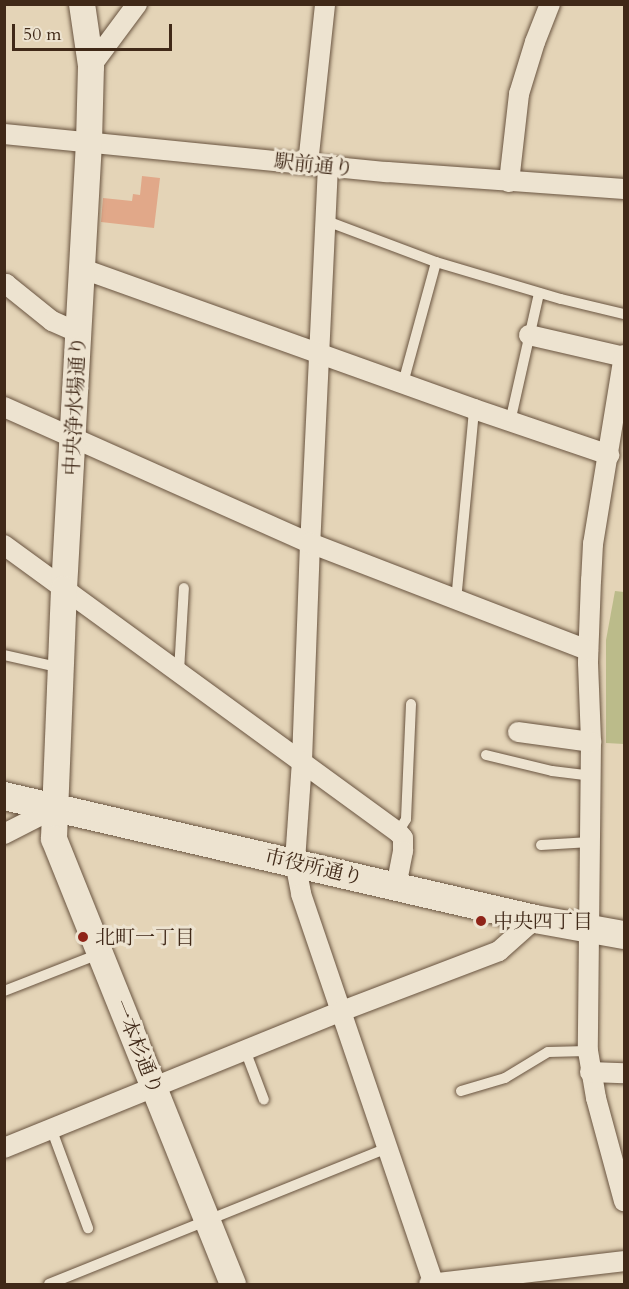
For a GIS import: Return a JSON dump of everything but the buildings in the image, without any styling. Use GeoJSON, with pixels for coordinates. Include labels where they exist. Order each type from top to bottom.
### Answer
{"type":"FeatureCollection","features":[{"type":"Feature","properties":{"kind":"main road","name":"市役所通り"},"geometry":{"type":"LineString","coordinates":[[4,796],[535,919],[591,931],[624,935]]}},
{"type":"Feature","properties":{"kind":"street","name":"中央浄水場通り"},"geometry":{"type":"LineString","coordinates":[[55,808],[64,589],[89,142],[91,66],[82,4]]}},
{"type":"Feature","properties":{"kind":"street"},"geometry":{"type":"LineString","coordinates":[[91,66],[136,4]]}},
{"type":"Feature","properties":{"kind":"street"},"geometry":{"type":"LineString","coordinates":[[325,4],[318,165],[324,220],[302,761],[295,862],[301,894],[432,1284],[624,1261]]}},
{"type":"Feature","properties":{"kind":"street"},"geometry":{"type":"LineString","coordinates":[[509,182],[519,94],[535,42],[550,4]]}},
{"type":"Feature","properties":{"kind":"street","name":"駅前通り"},"geometry":{"type":"LineString","coordinates":[[4,134],[509,182],[624,189]]}},
{"type":"Feature","properties":{"kind":"street"},"geometry":{"type":"LineString","coordinates":[[82,269],[510,422],[609,455]]}},
{"type":"Feature","properties":{"kind":"street"},"geometry":{"type":"LineString","coordinates":[[4,286],[6,284],[52,321],[79,333]]}},
{"type":"Feature","properties":{"kind":"street"},"geometry":{"type":"LineString","coordinates":[[530,335],[623,360],[593,544],[588,650],[591,742],[591,931],[588,1051],[590,1072],[624,1201]]}},
{"type":"Feature","properties":{"kind":"street"},"geometry":{"type":"LineString","coordinates":[[4,407],[310,543],[588,650]]}},
{"type":"Feature","properties":{"kind":"street"},"geometry":{"type":"LineString","coordinates":[[4,545],[398,832],[404,838],[404,851],[396,886]]}},
{"type":"Feature","properties":{"kind":"street"},"geometry":{"type":"LineString","coordinates":[[518,732],[591,742]]}},
{"type":"Feature","properties":{"kind":"street"},"geometry":{"type":"LineString","coordinates":[[4,834],[55,808]]}},
{"type":"Feature","properties":{"kind":"street","name":"一本杉通り"},"geometry":{"type":"LineString","coordinates":[[55,808],[54,839],[233,1284]]}},
{"type":"Feature","properties":{"kind":"street"},"geometry":{"type":"LineString","coordinates":[[4,1148],[153,1086],[499,951],[535,919]]}},
{"type":"Feature","properties":{"kind":"street"},"geometry":{"type":"LineString","coordinates":[[590,1072],[624,1073]]}},
{"type":"Feature","properties":{"kind":"lane"},"geometry":{"type":"LineString","coordinates":[[324,220],[436,262],[624,314]]}},
{"type":"Feature","properties":{"kind":"lane"},"geometry":{"type":"LineString","coordinates":[[403,383],[436,262]]}},
{"type":"Feature","properties":{"kind":"lane"},"geometry":{"type":"LineString","coordinates":[[510,422],[539,292]]}},
{"type":"Feature","properties":{"kind":"lane"},"geometry":{"type":"LineString","coordinates":[[456,601],[474,409]]}},
{"type":"Feature","properties":{"kind":"lane"},"geometry":{"type":"LineString","coordinates":[[178,671],[184,588]]}},
{"type":"Feature","properties":{"kind":"lane"},"geometry":{"type":"LineString","coordinates":[[4,655],[61,668]]}},
{"type":"Feature","properties":{"kind":"lane"},"geometry":{"type":"LineString","coordinates":[[398,832],[406,819],[411,704]]}},
{"type":"Feature","properties":{"kind":"lane"},"geometry":{"type":"LineString","coordinates":[[486,755],[552,771],[591,776]]}},
{"type":"Feature","properties":{"kind":"lane"},"geometry":{"type":"LineString","coordinates":[[541,845],[590,842]]}},
{"type":"Feature","properties":{"kind":"lane"},"geometry":{"type":"LineString","coordinates":[[4,991],[100,954]]}},
{"type":"Feature","properties":{"kind":"lane"},"geometry":{"type":"LineString","coordinates":[[245,1050],[264,1100]]}},
{"type":"Feature","properties":{"kind":"lane"},"geometry":{"type":"LineString","coordinates":[[461,1092],[505,1078],[548,1052],[588,1051]]}},
{"type":"Feature","properties":{"kind":"lane"},"geometry":{"type":"LineString","coordinates":[[51,1128],[88,1228]]}},
{"type":"Feature","properties":{"kind":"lane"},"geometry":{"type":"LineString","coordinates":[[49,1284],[388,1148]]}},
{"type":"Feature","properties":{"kind":"green space"},"geometry":{"type":"Polygon","coordinates":[[[615,591],[624,592],[624,744],[606,743],[606,640],[615,591]]]}},
{"type":"Feature","properties":{"kind":"place","name":"中央四丁目"},"geometry":{"type":"Point","coordinates":[481,921]}},
{"type":"Feature","properties":{"kind":"place","name":"北町一丁目"},"geometry":{"type":"Point","coordinates":[83,937]}}]}
